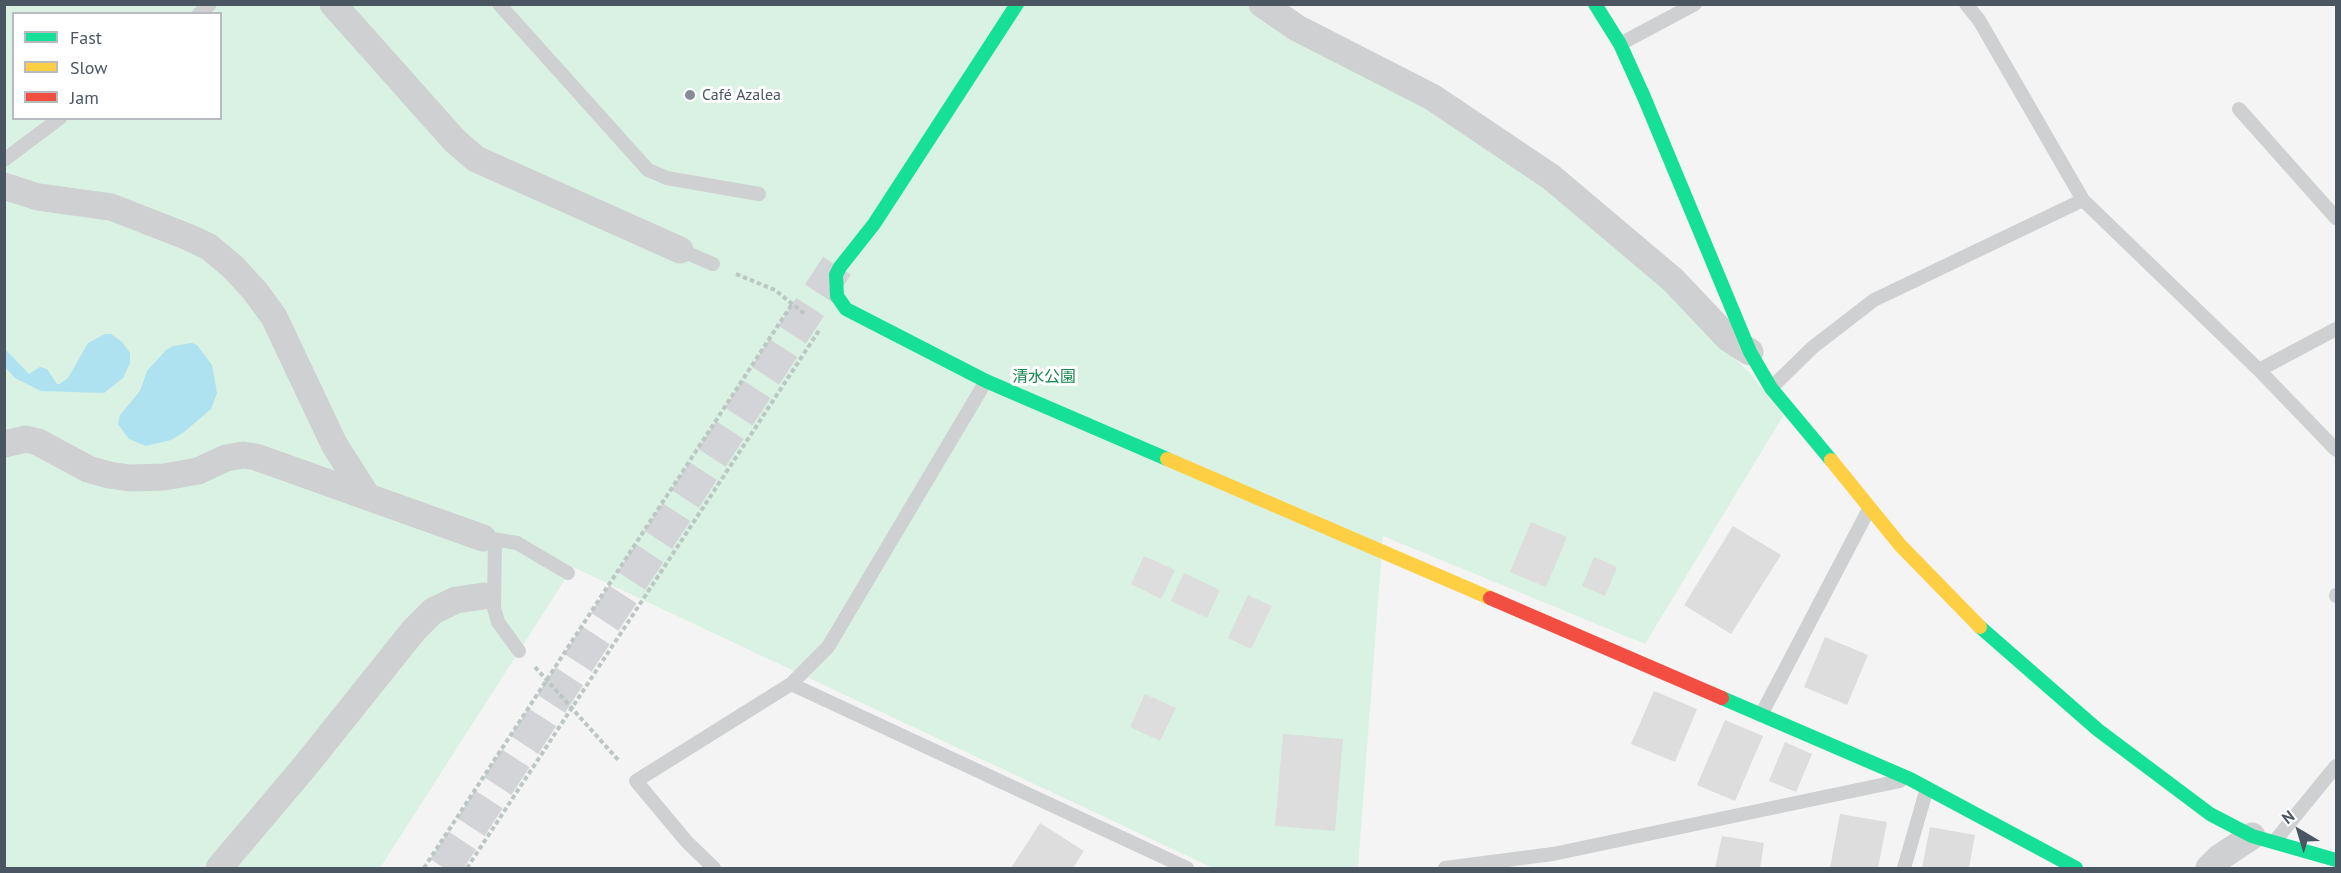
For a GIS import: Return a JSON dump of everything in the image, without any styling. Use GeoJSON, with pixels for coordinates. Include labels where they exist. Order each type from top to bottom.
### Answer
{"type":"FeatureCollection","features":[{"type":"Feature","properties":{"kind":"street"},"geometry":{"type":"LineString","coordinates":[[333,4],[455,141],[476,159],[680,250]]}},
{"type":"Feature","properties":{"kind":"street"},"geometry":{"type":"LineString","coordinates":[[1017,4],[874,224],[840,267],[836,275],[837,296],[846,309],[986,381],[1910,779],[2038,854],[2076,868]]}},
{"type":"Feature","properties":{"kind":"street"},"geometry":{"type":"LineString","coordinates":[[1596,4],[1620,45],[1644,97],[1750,352],[1771,387],[1900,545],[1983,631],[2098,730],[2210,814],[2263,839],[2337,860]]}},
{"type":"Feature","properties":{"kind":"street"},"geometry":{"type":"LineString","coordinates":[[1273,8],[1296,28],[1432,97],[1551,177],[1673,280],[1728,338],[1750,352]]}},
{"type":"Feature","properties":{"kind":"street"},"geometry":{"type":"LineString","coordinates":[[4,186],[38,197],[111,207],[209,247],[233,267],[274,317],[334,444],[367,496]]}},
{"type":"Feature","properties":{"kind":"street"},"geometry":{"type":"LineString","coordinates":[[4,444],[26,439],[38,441],[88,469],[130,478],[164,477],[198,471],[226,458],[243,455],[256,456],[489,539]]}},
{"type":"Feature","properties":{"kind":"street"},"geometry":{"type":"LineString","coordinates":[[219,868],[306,765],[414,630],[433,611],[456,600],[490,595]]}},
{"type":"Feature","properties":{"kind":"street"},"geometry":{"type":"LineString","coordinates":[[2209,868],[2219,858],[2263,839]]}},
{"type":"Feature","properties":{"kind":"lane"},"geometry":{"type":"LineString","coordinates":[[499,4],[648,170],[667,178],[759,194]]}},
{"type":"Feature","properties":{"kind":"lane"},"geometry":{"type":"LineString","coordinates":[[1620,45],[1695,4]]}},
{"type":"Feature","properties":{"kind":"lane"},"geometry":{"type":"LineString","coordinates":[[1966,4],[1979,20],[2083,200],[2259,370],[2337,450]]}},
{"type":"Feature","properties":{"kind":"lane"},"geometry":{"type":"LineString","coordinates":[[2239,109],[2337,218]]}},
{"type":"Feature","properties":{"kind":"lane"},"geometry":{"type":"LineString","coordinates":[[4,160],[57,120]]}},
{"type":"Feature","properties":{"kind":"lane"},"geometry":{"type":"LineString","coordinates":[[1771,387],[1813,347],[1874,300],[2083,200]]}},
{"type":"Feature","properties":{"kind":"lane"},"geometry":{"type":"LineString","coordinates":[[680,250],[713,264]]}},
{"type":"Feature","properties":{"kind":"lane"},"geometry":{"type":"LineString","coordinates":[[2259,370],[2337,329]]}},
{"type":"Feature","properties":{"kind":"lane"},"geometry":{"type":"LineString","coordinates":[[714,868],[687,842],[636,781],[791,684],[828,647],[986,381]]}},
{"type":"Feature","properties":{"kind":"lane"},"geometry":{"type":"LineString","coordinates":[[1761,715],[1870,508]]}},
{"type":"Feature","properties":{"kind":"lane"},"geometry":{"type":"LineString","coordinates":[[519,651],[498,622],[490,595],[489,539],[517,543],[568,573]]}},
{"type":"Feature","properties":{"kind":"lane"},"geometry":{"type":"LineString","coordinates":[[791,684],[1187,868]]}},
{"type":"Feature","properties":{"kind":"lane"},"geometry":{"type":"LineString","coordinates":[[2263,839],[2337,765]]}},
{"type":"Feature","properties":{"kind":"lane"},"geometry":{"type":"LineString","coordinates":[[1446,868],[1553,854],[1910,779]]}},
{"type":"Feature","properties":{"kind":"lane"},"geometry":{"type":"LineString","coordinates":[[1904,868],[1927,788]]}},
{"type":"Feature","properties":{"kind":"path"},"geometry":{"type":"LineString","coordinates":[[424,868],[792,304],[775,290],[713,264]]}},
{"type":"Feature","properties":{"kind":"path"},"geometry":{"type":"LineString","coordinates":[[467,868],[821,327]]}},
{"type":"Feature","properties":{"kind":"path"},"geometry":{"type":"LineString","coordinates":[[519,651],[573,708],[636,781]]}},
{"type":"Feature","properties":{"kind":"green space","name":"清水公園"},"geometry":{"type":"Polygon","coordinates":[[[5,5],[1250,5],[1497,147],[1655,273],[1752,376],[1783,416],[1645,644],[1383,536],[1358,867],[1213,868],[573,567],[380,868],[5,868],[5,5]]]}},
{"type":"Feature","properties":{"kind":"water"},"geometry":{"type":"Polygon","coordinates":[[[105,334],[111,334],[122,342],[130,353],[130,363],[123,378],[104,393],[41,391],[15,378],[5,367],[5,349],[29,374],[40,367],[47,369],[57,384],[60,384],[68,378],[88,343],[105,334]]]}},
{"type":"Feature","properties":{"kind":"water"},"geometry":{"type":"Polygon","coordinates":[[[192,343],[197,345],[212,365],[217,393],[211,409],[171,440],[146,446],[129,439],[118,424],[120,415],[140,391],[147,371],[166,350],[173,346],[192,343]]]}},
{"type":"Feature","properties":{"kind":"building"},"geometry":{"type":"Polygon","coordinates":[[[1531,522],[1567,537],[1546,587],[1510,572],[1531,522]]]}},
{"type":"Feature","properties":{"kind":"building"},"geometry":{"type":"Polygon","coordinates":[[[1733,526],[1781,555],[1731,634],[1684,605],[1733,526]]]}},
{"type":"Feature","properties":{"kind":"building"},"geometry":{"type":"Polygon","coordinates":[[[1144,556],[1175,570],[1161,599],[1131,584],[1144,556]]]}},
{"type":"Feature","properties":{"kind":"building"},"geometry":{"type":"Polygon","coordinates":[[[1594,557],[1617,567],[1605,596],[1582,586],[1594,557]]]}},
{"type":"Feature","properties":{"kind":"building"},"geometry":{"type":"Polygon","coordinates":[[[1184,573],[1220,590],[1207,618],[1171,601],[1184,573]]]}},
{"type":"Feature","properties":{"kind":"building"},"geometry":{"type":"Polygon","coordinates":[[[1248,595],[1272,606],[1251,649],[1228,638],[1248,595]]]}},
{"type":"Feature","properties":{"kind":"building"},"geometry":{"type":"Polygon","coordinates":[[[1825,637],[1868,655],[1847,705],[1804,687],[1825,637]]]}},
{"type":"Feature","properties":{"kind":"building"},"geometry":{"type":"Polygon","coordinates":[[[1654,691],[1697,709],[1675,762],[1631,744],[1654,691]]]}},
{"type":"Feature","properties":{"kind":"building"},"geometry":{"type":"Polygon","coordinates":[[[1145,694],[1176,708],[1160,741],[1130,727],[1145,694]]]}},
{"type":"Feature","properties":{"kind":"building"},"geometry":{"type":"Polygon","coordinates":[[[1725,720],[1763,736],[1735,801],[1697,785],[1725,720]]]}},
{"type":"Feature","properties":{"kind":"building"},"geometry":{"type":"Polygon","coordinates":[[[1283,734],[1343,739],[1335,831],[1275,826],[1283,734]]]}},
{"type":"Feature","properties":{"kind":"building"},"geometry":{"type":"Polygon","coordinates":[[[1785,742],[1812,754],[1796,792],[1769,781],[1785,742]]]}},
{"type":"Feature","properties":{"kind":"building"},"geometry":{"type":"Polygon","coordinates":[[[1840,814],[1887,822],[1878,868],[1830,868],[1840,814]]]}},
{"type":"Feature","properties":{"kind":"building"},"geometry":{"type":"Polygon","coordinates":[[[1040,823],[1084,851],[1073,868],[1011,868],[1040,823]]]}},
{"type":"Feature","properties":{"kind":"building"},"geometry":{"type":"Polygon","coordinates":[[[1930,827],[1975,835],[1969,868],[1922,868],[1930,827]]]}},
{"type":"Feature","properties":{"kind":"building"},"geometry":{"type":"Polygon","coordinates":[[[1722,836],[1764,843],[1760,868],[1715,868],[1722,836]]]}},
{"type":"Feature","properties":{"kind":"tunnel"},"geometry":{"type":"LineString","coordinates":[[444,868],[844,255]]}},
{"type":"Feature","properties":{"kind":"traffic: fast"},"geometry":{"type":"LineString","coordinates":[[1017,4],[874,224],[840,267],[836,275],[837,296],[846,309],[986,381],[1167,459]]}},
{"type":"Feature","properties":{"kind":"traffic: fast"},"geometry":{"type":"LineString","coordinates":[[1595,4],[1620,44],[1644,97],[1750,352],[1771,388],[1831,460]]}},
{"type":"Feature","properties":{"kind":"traffic: fast"},"geometry":{"type":"LineString","coordinates":[[1980,627],[2098,730],[2210,814],[2252,836],[2336,860]]}},
{"type":"Feature","properties":{"kind":"traffic: fast"},"geometry":{"type":"LineString","coordinates":[[1722,698],[1910,779],[2076,868]]}},
{"type":"Feature","properties":{"kind":"traffic: slow"},"geometry":{"type":"LineString","coordinates":[[1167,459],[1490,598]]}},
{"type":"Feature","properties":{"kind":"traffic: slow"},"geometry":{"type":"LineString","coordinates":[[1831,460],[1900,545],[1980,627]]}},
{"type":"Feature","properties":{"kind":"traffic: jam"},"geometry":{"type":"LineString","coordinates":[[1490,598],[1722,698]]}},
{"type":"Feature","properties":{"kind":"place","name":"Café Azalea"},"geometry":{"type":"Point","coordinates":[690,95]}}]}
